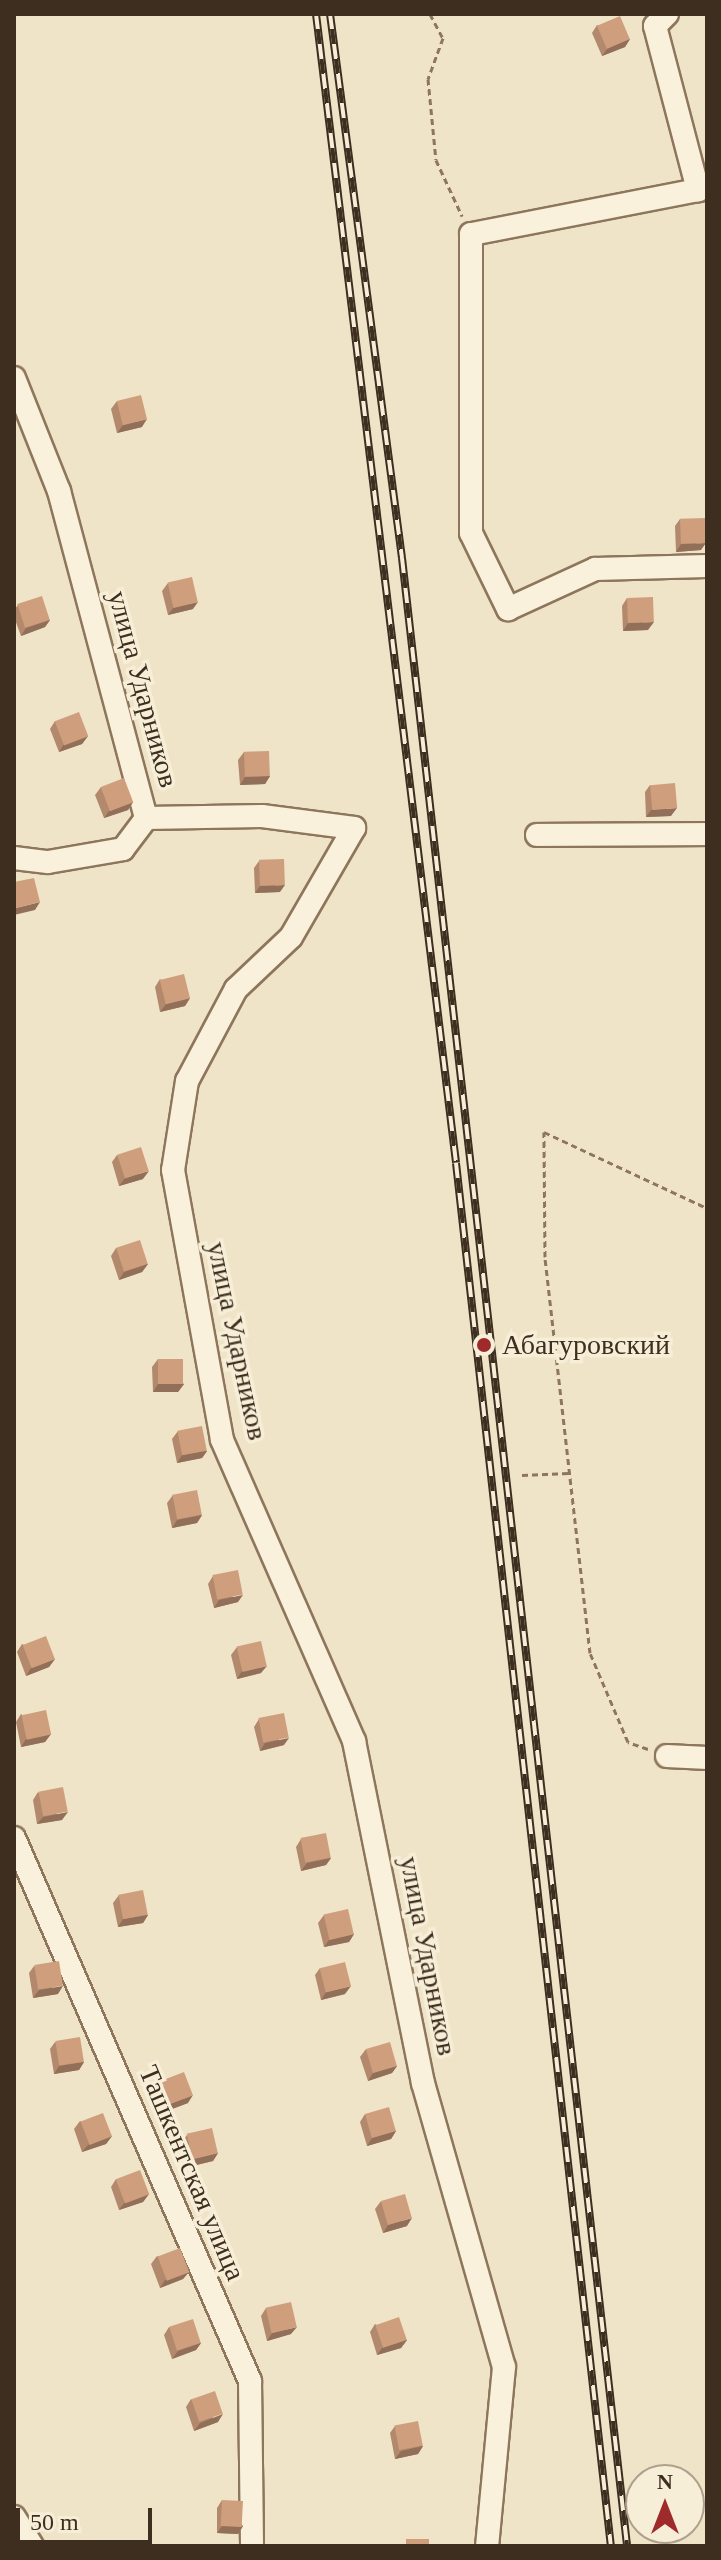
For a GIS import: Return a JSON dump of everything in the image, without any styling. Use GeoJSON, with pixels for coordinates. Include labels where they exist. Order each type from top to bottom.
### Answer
{"type":"FeatureCollection","features":[{"type":"Feature","properties":{"kind":"street"},"geometry":{"type":"LineString","coordinates":[[667,14],[655,26],[698,190],[471,234],[471,533],[508,609],[595,569],[707,566]]}},
{"type":"Feature","properties":{"kind":"street","name":"улица Ударников"},"geometry":{"type":"LineString","coordinates":[[14,378],[59,491],[146,818],[262,816],[354,828],[291,937],[236,989],[194,1068],[173,1170],[222,1440],[354,1741],[423,2083],[504,2367],[487,2546]]}},
{"type":"Feature","properties":{"kind":"street"},"geometry":{"type":"LineString","coordinates":[[14,858],[48,862],[123,849],[146,818]]}},
{"type":"Feature","properties":{"kind":"street"},"geometry":{"type":"LineString","coordinates":[[537,835],[707,834]]}},
{"type":"Feature","properties":{"kind":"street"},"geometry":{"type":"LineString","coordinates":[[667,1756],[707,1758]]}},
{"type":"Feature","properties":{"kind":"street","name":"Ташкентская улица"},"geometry":{"type":"LineString","coordinates":[[14,1838],[250,2381],[252,2546]]}},
{"type":"Feature","properties":{"kind":"street"},"geometry":{"type":"LineString","coordinates":[[14,2517],[32,2546]]}},
{"type":"Feature","properties":{"kind":"path"},"geometry":{"type":"LineString","coordinates":[[430,14],[443,38],[428,79],[436,160],[471,234]]}},
{"type":"Feature","properties":{"kind":"path"},"geometry":{"type":"LineString","coordinates":[[667,1756],[628,1742],[590,1653],[545,1257],[544,1132],[707,1208]]}},
{"type":"Feature","properties":{"kind":"path"},"geometry":{"type":"LineString","coordinates":[[522,1475],[569,1473]]}},
{"type":"Feature","properties":{"kind":"building"},"geometry":{"type":"Polygon","coordinates":[[[620,16],[630,39],[607,49],[597,26],[620,16]]]}},
{"type":"Feature","properties":{"kind":"building"},"geometry":{"type":"Polygon","coordinates":[[[141,395],[147,419],[123,425],[117,401],[141,395]]]}},
{"type":"Feature","properties":{"kind":"building"},"geometry":{"type":"Polygon","coordinates":[[[705,518],[706,543],[681,544],[680,519],[705,518]]]}},
{"type":"Feature","properties":{"kind":"building"},"geometry":{"type":"Polygon","coordinates":[[[192,577],[198,602],[173,608],[168,583],[192,577]]]}},
{"type":"Feature","properties":{"kind":"building"},"geometry":{"type":"Polygon","coordinates":[[[42,596],[50,620],[25,628],[17,604],[42,596]]]}},
{"type":"Feature","properties":{"kind":"building"},"geometry":{"type":"Polygon","coordinates":[[[653,597],[654,622],[628,623],[627,598],[653,597]]]}},
{"type":"Feature","properties":{"kind":"building"},"geometry":{"type":"Polygon","coordinates":[[[79,712],[88,736],[64,746],[55,721],[79,712]]]}},
{"type":"Feature","properties":{"kind":"building"},"geometry":{"type":"Polygon","coordinates":[[[269,751],[270,776],[245,777],[244,752],[269,751]]]}},
{"type":"Feature","properties":{"kind":"building"},"geometry":{"type":"Polygon","coordinates":[[[124,778],[133,802],[110,811],[101,787],[124,778]]]}},
{"type":"Feature","properties":{"kind":"building"},"geometry":{"type":"Polygon","coordinates":[[[675,783],[677,808],[652,810],[650,785],[675,783]]]}},
{"type":"Feature","properties":{"kind":"building"},"geometry":{"type":"Polygon","coordinates":[[[284,859],[285,885],[260,886],[259,860],[284,859]]]}},
{"type":"Feature","properties":{"kind":"building"},"geometry":{"type":"Polygon","coordinates":[[[34,878],[40,902],[16,908],[14,882],[34,878]]]}},
{"type":"Feature","properties":{"kind":"building"},"geometry":{"type":"Polygon","coordinates":[[[184,974],[190,998],[166,1004],[160,980],[184,974]]]}},
{"type":"Feature","properties":{"kind":"building"},"geometry":{"type":"Polygon","coordinates":[[[141,1147],[149,1171],[125,1179],[117,1155],[141,1147]]]}},
{"type":"Feature","properties":{"kind":"building"},"geometry":{"type":"Polygon","coordinates":[[[140,1240],[148,1264],[124,1272],[116,1248],[140,1240]]]}},
{"type":"Feature","properties":{"kind":"building"},"geometry":{"type":"Polygon","coordinates":[[[158,1359],[183,1359],[183,1384],[158,1384],[158,1359]]]}},
{"type":"Feature","properties":{"kind":"building"},"geometry":{"type":"Polygon","coordinates":[[[202,1426],[207,1451],[182,1455],[177,1431],[202,1426]]]}},
{"type":"Feature","properties":{"kind":"building"},"geometry":{"type":"Polygon","coordinates":[[[197,1490],[202,1515],[177,1519],[172,1495],[197,1490]]]}},
{"type":"Feature","properties":{"kind":"building"},"geometry":{"type":"Polygon","coordinates":[[[238,1570],[243,1595],[217,1600],[212,1575],[238,1570]]]}},
{"type":"Feature","properties":{"kind":"building"},"geometry":{"type":"Polygon","coordinates":[[[46,1636],[55,1659],[32,1668],[23,1645],[46,1636]]]}},
{"type":"Feature","properties":{"kind":"building"},"geometry":{"type":"Polygon","coordinates":[[[261,1641],[267,1666],[242,1672],[237,1647],[261,1641]]]}},
{"type":"Feature","properties":{"kind":"building"},"geometry":{"type":"Polygon","coordinates":[[[46,1710],[51,1734],[27,1740],[22,1715],[46,1710]]]}},
{"type":"Feature","properties":{"kind":"building"},"geometry":{"type":"Polygon","coordinates":[[[284,1713],[289,1738],[263,1743],[258,1718],[284,1713]]]}},
{"type":"Feature","properties":{"kind":"building"},"geometry":{"type":"Polygon","coordinates":[[[63,1787],[68,1812],[43,1816],[38,1792],[63,1787]]]}},
{"type":"Feature","properties":{"kind":"building"},"geometry":{"type":"Polygon","coordinates":[[[326,1833],[331,1858],[305,1863],[300,1838],[326,1833]]]}},
{"type":"Feature","properties":{"kind":"building"},"geometry":{"type":"Polygon","coordinates":[[[143,1890],[148,1915],[123,1919],[118,1895],[143,1890]]]}},
{"type":"Feature","properties":{"kind":"building"},"geometry":{"type":"Polygon","coordinates":[[[348,1909],[354,1934],[329,1940],[324,1915],[348,1909]]]}},
{"type":"Feature","properties":{"kind":"building"},"geometry":{"type":"Polygon","coordinates":[[[59,1961],[63,1986],[38,1990],[34,1965],[59,1961]]]}},
{"type":"Feature","properties":{"kind":"building"},"geometry":{"type":"Polygon","coordinates":[[[345,1962],[351,1986],[326,1993],[320,1968],[345,1962]]]}},
{"type":"Feature","properties":{"kind":"building"},"geometry":{"type":"Polygon","coordinates":[[[80,2037],[84,2062],[59,2066],[55,2041],[80,2037]]]}},
{"type":"Feature","properties":{"kind":"building"},"geometry":{"type":"Polygon","coordinates":[[[390,2042],[397,2066],[373,2073],[366,2049],[390,2042]]]}},
{"type":"Feature","properties":{"kind":"building"},"geometry":{"type":"Polygon","coordinates":[[[184,2072],[193,2095],[170,2104],[161,2081],[184,2072]]]}},
{"type":"Feature","properties":{"kind":"building"},"geometry":{"type":"Polygon","coordinates":[[[389,2107],[396,2131],[372,2138],[365,2114],[389,2107]]]}},
{"type":"Feature","properties":{"kind":"building"},"geometry":{"type":"Polygon","coordinates":[[[103,2113],[112,2136],[90,2145],[81,2122],[103,2113]]]}},
{"type":"Feature","properties":{"kind":"building"},"geometry":{"type":"Polygon","coordinates":[[[212,2128],[218,2153],[193,2159],[187,2134],[212,2128]]]}},
{"type":"Feature","properties":{"kind":"building"},"geometry":{"type":"Polygon","coordinates":[[[140,2170],[149,2194],[125,2204],[116,2179],[140,2170]]]}},
{"type":"Feature","properties":{"kind":"building"},"geometry":{"type":"Polygon","coordinates":[[[405,2194],[412,2218],[388,2225],[381,2201],[405,2194]]]}},
{"type":"Feature","properties":{"kind":"building"},"geometry":{"type":"Polygon","coordinates":[[[180,2248],[189,2272],[167,2281],[158,2257],[180,2248]]]}},
{"type":"Feature","properties":{"kind":"building"},"geometry":{"type":"Polygon","coordinates":[[[291,2302],[297,2327],[272,2333],[266,2308],[291,2302]]]}},
{"type":"Feature","properties":{"kind":"building"},"geometry":{"type":"Polygon","coordinates":[[[399,2317],[407,2340],[383,2348],[375,2325],[399,2317]]]}},
{"type":"Feature","properties":{"kind":"building"},"geometry":{"type":"Polygon","coordinates":[[[193,2319],[201,2343],[177,2351],[169,2327],[193,2319]]]}},
{"type":"Feature","properties":{"kind":"building"},"geometry":{"type":"Polygon","coordinates":[[[215,2391],[223,2414],[199,2422],[191,2399],[215,2391]]]}},
{"type":"Feature","properties":{"kind":"building"},"geometry":{"type":"Polygon","coordinates":[[[418,2421],[423,2446],[399,2450],[394,2426],[418,2421]]]}},
{"type":"Feature","properties":{"kind":"building"},"geometry":{"type":"Polygon","coordinates":[[[222,2500],[243,2501],[242,2527],[221,2526],[222,2500]]]}},
{"type":"Feature","properties":{"kind":"building"},"geometry":{"type":"Polygon","coordinates":[[[406,2539],[429,2539],[429,2546],[406,2546],[406,2539]]]}},
{"type":"Feature","properties":{"kind":"railway"},"geometry":{"type":"LineString","coordinates":[[316,14],[456,1163],[611,2546]]}},
{"type":"Feature","properties":{"kind":"railway"},"geometry":{"type":"LineString","coordinates":[[330,14],[402,558],[627,2546]]}},
{"type":"Feature","properties":{"kind":"place","name":"Абагуровский"},"geometry":{"type":"Point","coordinates":[484,1345]}}]}
